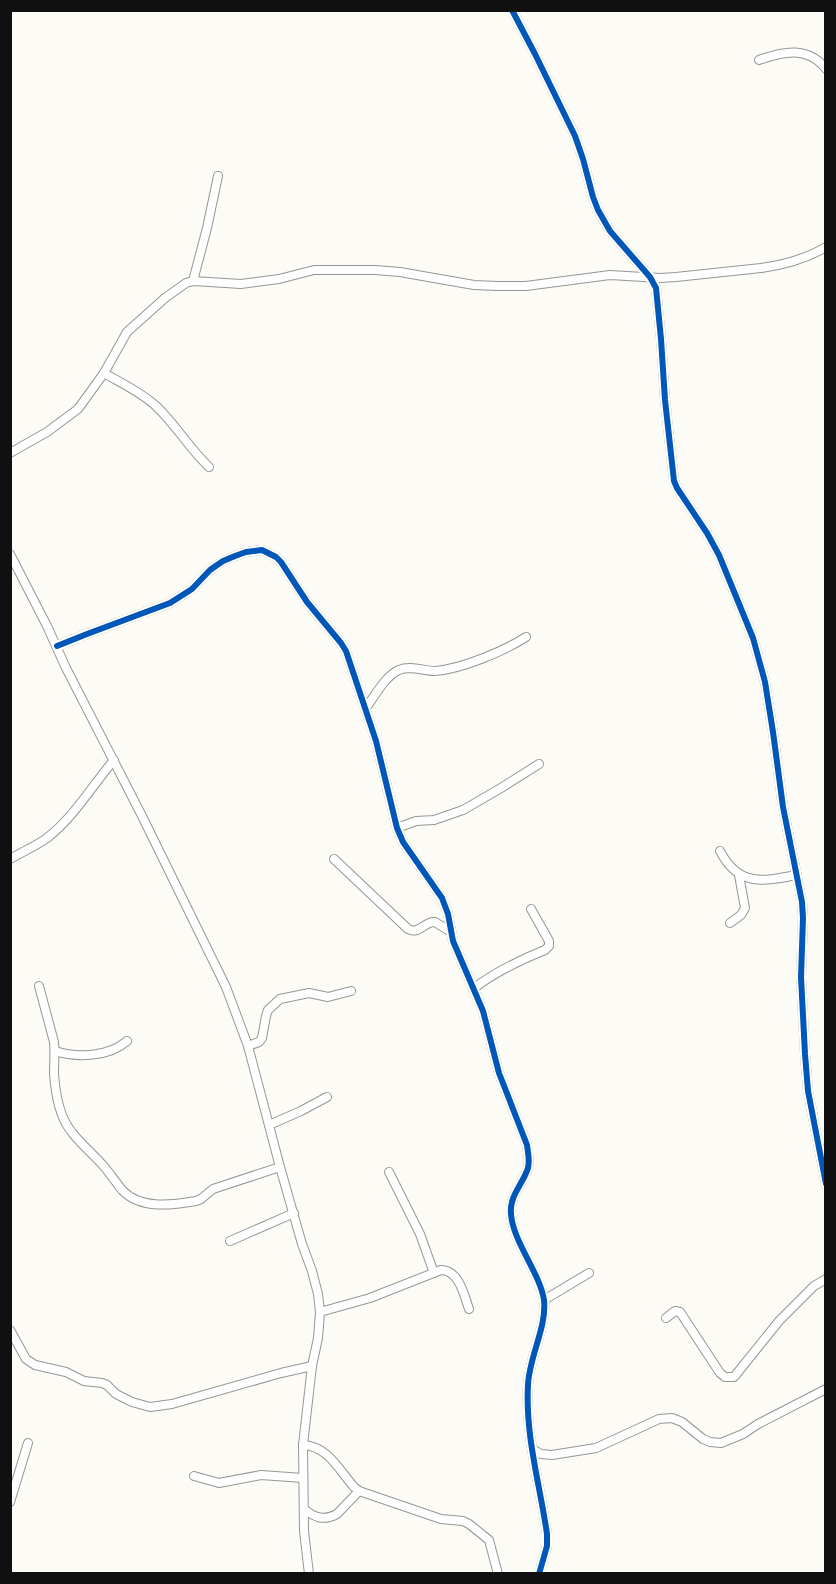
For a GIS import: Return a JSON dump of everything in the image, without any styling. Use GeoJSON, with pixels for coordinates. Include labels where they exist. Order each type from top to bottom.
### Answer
{"type":"FeatureCollection","features":[{"type":"Feature","properties":{"kind":"street"},"geometry":{"type":"LineString","coordinates":[[512,10],[575,136],[598,210],[617,240],[650,277],[656,288],[674,481],[719,555],[753,638],[765,682],[783,807],[803,918],[802,988],[807,1082],[825,1184]]}},
{"type":"Feature","properties":{"kind":"street"},"geometry":{"type":"LineString","coordinates":[[759,60],[783,53],[799,53],[814,57],[825,69]]}},
{"type":"Feature","properties":{"kind":"street"},"geometry":{"type":"LineString","coordinates":[[193,280],[218,176]]}},
{"type":"Feature","properties":{"kind":"street"},"geometry":{"type":"LineString","coordinates":[[10,453],[47,432],[78,409],[133,326],[165,298],[193,280],[241,284],[279,279],[314,270],[375,270],[474,285],[526,286],[610,275],[676,277],[776,266],[810,255],[825,247]]}},
{"type":"Feature","properties":{"kind":"street"},"geometry":{"type":"LineString","coordinates":[[104,373],[154,405],[209,467]]}},
{"type":"Feature","properties":{"kind":"street"},"geometry":{"type":"LineString","coordinates":[[57,646],[170,603],[192,589],[210,570],[223,561],[246,552],[262,550],[267,551],[281,562],[307,602],[341,643],[352,666],[376,741],[397,828],[403,842],[442,898],[448,914],[453,942],[488,1028],[499,1073],[527,1145],[529,1156],[527,1170],[513,1196],[511,1212],[514,1227],[544,1300],[543,1315],[527,1386],[529,1430],[547,1534],[547,1546],[539,1574]]}},
{"type":"Feature","properties":{"kind":"street"},"geometry":{"type":"LineString","coordinates":[[10,554],[226,987],[248,1046],[279,1167],[318,1294],[320,1312],[318,1338],[312,1366],[303,1445],[304,1531],[309,1574]]}},
{"type":"Feature","properties":{"kind":"street"},"geometry":{"type":"LineString","coordinates":[[366,708],[387,679],[400,669],[435,671],[466,664],[512,646],[526,637]]}},
{"type":"Feature","properties":{"kind":"street"},"geometry":{"type":"LineString","coordinates":[[10,859],[42,841],[61,825],[114,760]]}},
{"type":"Feature","properties":{"kind":"street"},"geometry":{"type":"LineString","coordinates":[[397,828],[416,821],[434,820],[463,810],[539,764]]}},
{"type":"Feature","properties":{"kind":"street"},"geometry":{"type":"LineString","coordinates":[[720,851],[725,862],[739,875],[750,879],[778,879],[796,875]]}},
{"type":"Feature","properties":{"kind":"street"},"geometry":{"type":"LineString","coordinates":[[334,859],[408,929],[417,931],[426,923],[435,921],[451,932]]}},
{"type":"Feature","properties":{"kind":"street"},"geometry":{"type":"LineString","coordinates":[[730,923],[741,915],[745,908],[739,875]]}},
{"type":"Feature","properties":{"kind":"street"},"geometry":{"type":"LineString","coordinates":[[473,988],[503,969],[549,946],[549,940],[531,909]]}},
{"type":"Feature","properties":{"kind":"street"},"geometry":{"type":"LineString","coordinates":[[39,986],[55,1051],[56,1094],[65,1123],[130,1197],[163,1205],[193,1202],[201,1199],[213,1189],[279,1167]]}},
{"type":"Feature","properties":{"kind":"street"},"geometry":{"type":"LineString","coordinates":[[248,1046],[259,1042],[262,1038],[268,1010],[280,999],[309,993],[328,997],[351,991]]}},
{"type":"Feature","properties":{"kind":"street"},"geometry":{"type":"LineString","coordinates":[[55,1051],[72,1054],[102,1053],[119,1048],[127,1041]]}},
{"type":"Feature","properties":{"kind":"street"},"geometry":{"type":"LineString","coordinates":[[269,1125],[301,1112],[327,1097]]}},
{"type":"Feature","properties":{"kind":"street"},"geometry":{"type":"LineString","coordinates":[[389,1172],[420,1234],[434,1273]]}},
{"type":"Feature","properties":{"kind":"street"},"geometry":{"type":"LineString","coordinates":[[230,1241],[294,1213]]}},
{"type":"Feature","properties":{"kind":"street"},"geometry":{"type":"LineString","coordinates":[[320,1312],[370,1298],[441,1270],[453,1273],[469,1309]]}},
{"type":"Feature","properties":{"kind":"street"},"geometry":{"type":"LineString","coordinates":[[544,1300],[589,1273]]}},
{"type":"Feature","properties":{"kind":"street"},"geometry":{"type":"LineString","coordinates":[[666,1318],[675,1311],[680,1312],[720,1373],[725,1377],[734,1377],[779,1321],[814,1286],[825,1279]]}},
{"type":"Feature","properties":{"kind":"street"},"geometry":{"type":"LineString","coordinates":[[10,1330],[26,1359],[35,1365],[66,1372],[84,1381],[105,1384],[117,1395],[138,1405],[150,1407],[172,1404],[312,1366]]}},
{"type":"Feature","properties":{"kind":"street"},"geometry":{"type":"LineString","coordinates":[[532,1449],[541,1454],[552,1455],[596,1448],[659,1419],[672,1418],[682,1422],[703,1439],[721,1443],[743,1434],[825,1389]]}},
{"type":"Feature","properties":{"kind":"street"},"geometry":{"type":"LineString","coordinates":[[10,1502],[28,1443]]}},
{"type":"Feature","properties":{"kind":"street"},"geometry":{"type":"LineString","coordinates":[[303,1445],[323,1451],[360,1491],[441,1519],[470,1524],[489,1540],[498,1574]]}},
{"type":"Feature","properties":{"kind":"street"},"geometry":{"type":"LineString","coordinates":[[194,1476],[219,1483],[261,1475],[303,1478]]}},
{"type":"Feature","properties":{"kind":"street"},"geometry":{"type":"LineString","coordinates":[[304,1509],[319,1518],[333,1516],[360,1491]]}},
{"type":"Feature","properties":{"kind":"cycle path"},"geometry":{"type":"LineString","coordinates":[[512,10],[575,136],[598,210],[610,231],[650,277],[656,288],[674,481],[719,555],[753,638],[765,682],[783,807],[802,902],[801,977],[808,1091],[826,1184]]}},
{"type":"Feature","properties":{"kind":"cycle path"},"geometry":{"type":"LineString","coordinates":[[57,646],[170,603],[192,589],[210,570],[223,561],[246,552],[262,550],[281,562],[307,602],[346,651],[376,741],[397,828],[403,842],[442,898],[448,914],[453,941],[483,1011],[499,1073],[527,1145],[528,1168],[512,1201],[511,1214],[516,1235],[542,1290],[544,1300],[543,1321],[531,1364],[528,1385],[531,1441],[547,1534],[547,1546],[539,1574]]}}]}
